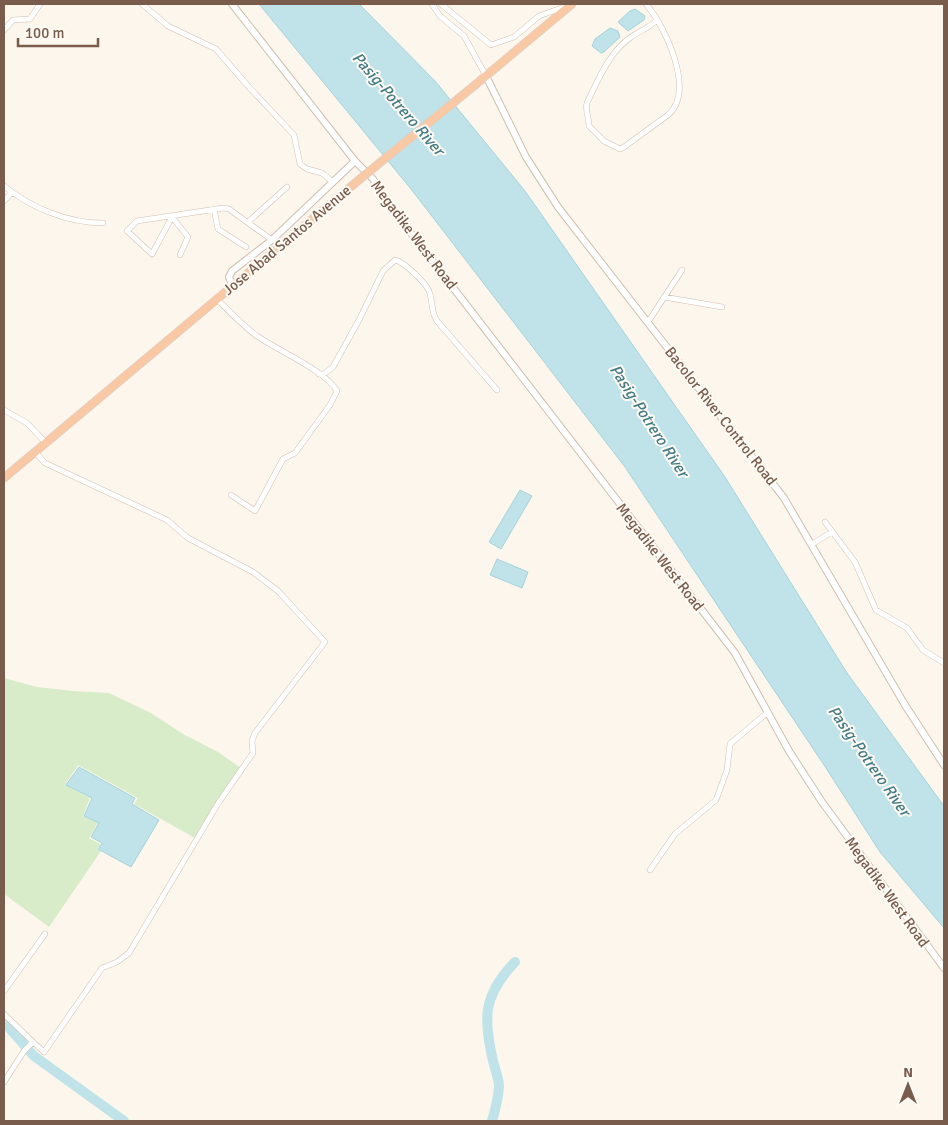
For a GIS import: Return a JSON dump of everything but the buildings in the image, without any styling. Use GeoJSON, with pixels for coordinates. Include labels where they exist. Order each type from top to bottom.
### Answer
{"type":"FeatureCollection","features":[{"type":"Feature","properties":{"kind":"highway","name":"Jose Abad Santos Avenue"},"geometry":{"type":"LineString","coordinates":[[4,478],[216,298],[571,4]]}},
{"type":"Feature","properties":{"kind":"street"},"geometry":{"type":"LineString","coordinates":[[4,30],[13,20],[30,19],[40,4]]}},
{"type":"Feature","properties":{"kind":"street"},"geometry":{"type":"LineString","coordinates":[[142,4],[168,26],[216,49],[294,135],[300,164],[307,169],[322,173],[334,182]]}},
{"type":"Feature","properties":{"kind":"street","name":"Megadike West Road"},"geometry":{"type":"LineString","coordinates":[[232,4],[355,161],[373,179],[384,198],[418,243],[730,647],[822,802],[944,968]]}},
{"type":"Feature","properties":{"kind":"street"},"geometry":{"type":"LineString","coordinates":[[432,4],[440,16],[464,36],[486,76]]}},
{"type":"Feature","properties":{"kind":"street"},"geometry":{"type":"LineString","coordinates":[[441,4],[491,45],[514,37],[539,16],[571,4]]}},
{"type":"Feature","properties":{"kind":"street"},"geometry":{"type":"LineString","coordinates":[[646,4],[657,20],[675,56],[678,67],[678,97],[675,109],[624,147],[620,149],[614,148],[589,126],[586,110],[587,103],[612,55],[631,37],[649,28],[657,20]]}},
{"type":"Feature","properties":{"kind":"street","name":"Bacolor River Control Road"},"geometry":{"type":"LineString","coordinates":[[486,76],[509,126],[539,180],[769,477],[797,517],[910,713],[944,765]]}},
{"type":"Feature","properties":{"kind":"street"},"geometry":{"type":"LineString","coordinates":[[232,285],[229,277],[232,271],[272,240],[355,161]]}},
{"type":"Feature","properties":{"kind":"street"},"geometry":{"type":"LineString","coordinates":[[4,186],[52,213],[84,223],[103,223]]}},
{"type":"Feature","properties":{"kind":"street"},"geometry":{"type":"LineString","coordinates":[[248,222],[287,187]]}},
{"type":"Feature","properties":{"kind":"street"},"geometry":{"type":"LineString","coordinates":[[4,201],[12,192]]}},
{"type":"Feature","properties":{"kind":"street"},"geometry":{"type":"LineString","coordinates":[[172,217],[152,254],[127,231],[137,221],[214,209],[229,209],[272,240]]}},
{"type":"Feature","properties":{"kind":"street"},"geometry":{"type":"LineString","coordinates":[[214,209],[218,229],[246,247]]}},
{"type":"Feature","properties":{"kind":"street"},"geometry":{"type":"LineString","coordinates":[[172,217],[188,237],[180,255]]}},
{"type":"Feature","properties":{"kind":"street"},"geometry":{"type":"LineString","coordinates":[[319,374],[324,374],[333,367],[383,271],[395,260],[403,262],[430,292],[433,314],[437,321],[497,390]]}},
{"type":"Feature","properties":{"kind":"street"},"geometry":{"type":"LineString","coordinates":[[648,322],[682,270]]}},
{"type":"Feature","properties":{"kind":"street"},"geometry":{"type":"LineString","coordinates":[[664,297],[722,307]]}},
{"type":"Feature","properties":{"kind":"street"},"geometry":{"type":"LineString","coordinates":[[216,298],[257,336],[319,374],[333,385],[337,391],[330,405],[295,453],[283,460],[255,511],[231,494]]}},
{"type":"Feature","properties":{"kind":"street"},"geometry":{"type":"LineString","coordinates":[[4,410],[27,423],[46,443]]}},
{"type":"Feature","properties":{"kind":"street"},"geometry":{"type":"LineString","coordinates":[[4,1014],[32,1043],[44,1052],[102,968],[117,962],[129,953],[219,802],[254,753],[252,742],[255,733],[325,642],[278,591],[253,572],[188,538],[167,520],[45,463],[35,452]]}},
{"type":"Feature","properties":{"kind":"street"},"geometry":{"type":"LineString","coordinates":[[825,522],[855,562],[876,610],[906,628],[923,650],[944,663]]}},
{"type":"Feature","properties":{"kind":"street"},"geometry":{"type":"LineString","coordinates":[[812,544],[832,532]]}},
{"type":"Feature","properties":{"kind":"street"},"geometry":{"type":"LineString","coordinates":[[650,870],[675,834],[716,800],[727,770],[730,744],[768,712]]}},
{"type":"Feature","properties":{"kind":"street"},"geometry":{"type":"LineString","coordinates":[[4,991],[45,934]]}},
{"type":"Feature","properties":{"kind":"street"},"geometry":{"type":"LineString","coordinates":[[4,1082],[24,1051],[32,1043]]}},
{"type":"Feature","properties":{"kind":"green space"},"geometry":{"type":"Polygon","coordinates":[[[4,678],[37,687],[109,693],[151,713],[183,734],[218,752],[244,770],[195,838],[134,804],[138,798],[78,765],[65,785],[90,798],[83,816],[98,823],[89,838],[100,844],[97,849],[101,851],[49,927],[4,894],[4,678]]]}},
{"type":"Feature","properties":{"kind":"water","name":"Pasig-Potrero River"},"geometry":{"type":"Polygon","coordinates":[[[259,4],[359,4],[435,81],[525,191],[725,477],[847,673],[944,806],[944,928],[880,852],[625,467],[411,189],[259,4]]]}},
{"type":"Feature","properties":{"kind":"water"},"geometry":{"type":"Polygon","coordinates":[[[635,9],[645,16],[644,20],[628,31],[618,22],[635,9]]]}},
{"type":"Feature","properties":{"kind":"water"},"geometry":{"type":"Polygon","coordinates":[[[610,28],[618,31],[620,37],[601,53],[592,46],[595,39],[610,28]]]}},
{"type":"Feature","properties":{"kind":"water"},"geometry":{"type":"Polygon","coordinates":[[[520,490],[532,496],[501,549],[489,542],[520,490]]]}},
{"type":"Feature","properties":{"kind":"water"},"geometry":{"type":"Polygon","coordinates":[[[497,559],[528,572],[522,588],[490,575],[497,559]]]}},
{"type":"Feature","properties":{"kind":"water"},"geometry":{"type":"Polygon","coordinates":[[[79,767],[135,798],[132,804],[159,820],[131,867],[98,849],[102,843],[91,837],[99,823],[84,816],[92,798],[66,785],[79,767]]]}},
{"type":"Feature","properties":{"kind":"waterway"},"geometry":{"type":"LineString","coordinates":[[492,1121],[499,1087],[488,1032],[488,1008],[491,996],[497,985],[515,962]]}},
{"type":"Feature","properties":{"kind":"waterway"},"geometry":{"type":"LineString","coordinates":[[4,1022],[34,1056],[124,1121]]}}]}
